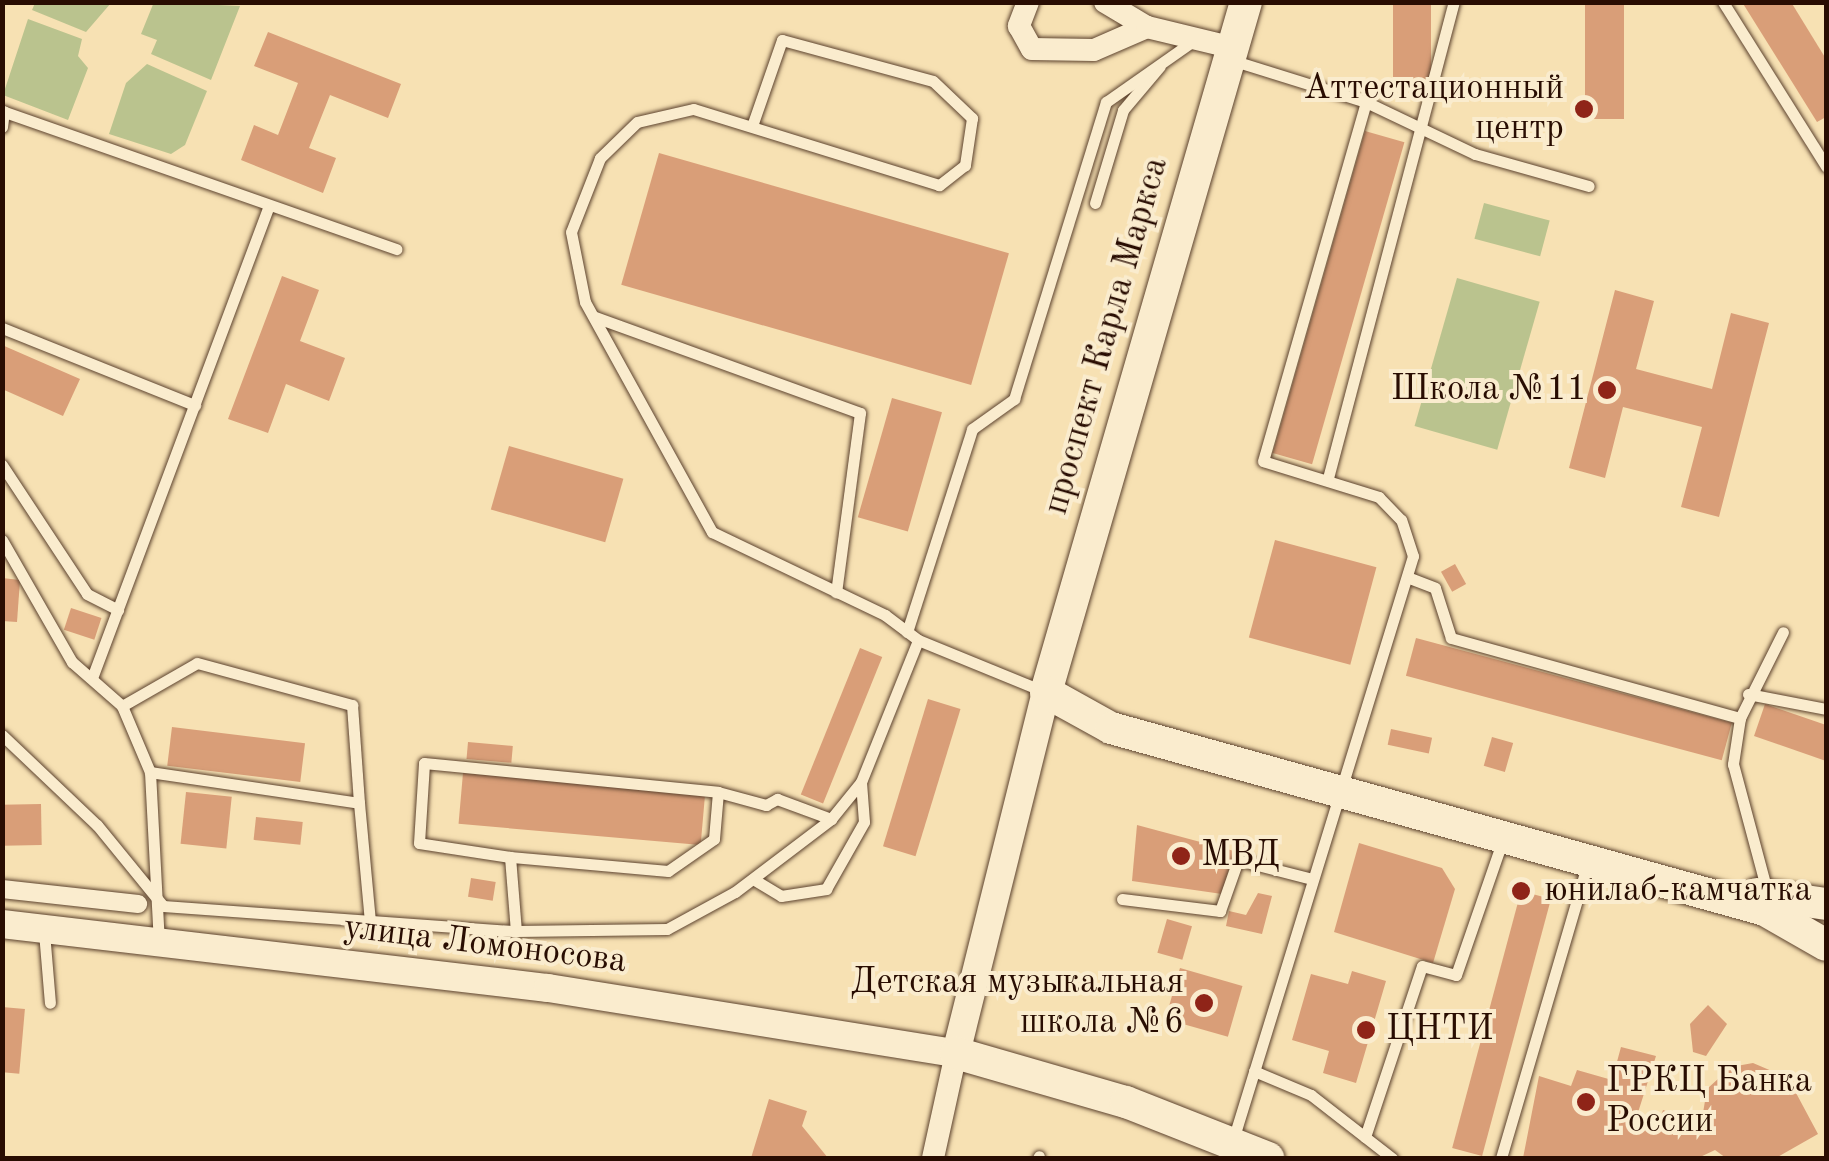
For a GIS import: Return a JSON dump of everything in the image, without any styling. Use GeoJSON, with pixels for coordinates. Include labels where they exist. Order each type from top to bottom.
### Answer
{"type":"FeatureCollection","features":[{"type":"Feature","properties":{"kind":"main road","name":"проспект Карла Маркса"},"geometry":{"type":"LineString","coordinates":[[1046,692],[1246,2]]}},
{"type":"Feature","properties":{"kind":"main road"},"geometry":{"type":"LineString","coordinates":[[1046,692],[1111,728],[1505,834],[1772,912],[1826,945]]}},
{"type":"Feature","properties":{"kind":"main road"},"geometry":{"type":"LineString","coordinates":[[1674,883],[1826,904]]}},
{"type":"Feature","properties":{"kind":"main road"},"geometry":{"type":"LineString","coordinates":[[956,1053],[1232,1142],[1268,1158]]}},
{"type":"Feature","properties":{"kind":"street"},"geometry":{"type":"LineString","coordinates":[[1028,2],[1018,26],[1032,49],[1094,50],[1147,27]]}},
{"type":"Feature","properties":{"kind":"street"},"geometry":{"type":"LineString","coordinates":[[1105,2],[1147,27],[1232,54]]}},
{"type":"Feature","properties":{"kind":"street","name":"проспект Карла Маркса"},"geometry":{"type":"LineString","coordinates":[[934,1158],[956,1053],[1046,692]]}},
{"type":"Feature","properties":{"kind":"street"},"geometry":{"type":"LineString","coordinates":[[2,889],[138,904]]}},
{"type":"Feature","properties":{"kind":"street","name":"улица Ломоносова"},"geometry":{"type":"LineString","coordinates":[[2,924],[548,988],[956,1053]]}},
{"type":"Feature","properties":{"kind":"lane"},"geometry":{"type":"LineString","coordinates":[[1328,478],[1454,2]]}},
{"type":"Feature","properties":{"kind":"lane"},"geometry":{"type":"LineString","coordinates":[[1723,2],[1826,166]]}},
{"type":"Feature","properties":{"kind":"lane"},"geometry":{"type":"LineString","coordinates":[[752,126],[782,40],[933,81],[972,118],[965,165],[938,185],[693,109],[637,122],[600,158],[571,232],[594,317],[712,532],[836,592],[912,636],[1046,692]]}},
{"type":"Feature","properties":{"kind":"lane"},"geometry":{"type":"LineString","coordinates":[[2,735],[97,825],[162,906],[516,931],[667,929],[753,879],[830,818],[861,782],[912,636],[972,429],[1014,400],[1106,102],[1168,54],[1197,40]]}},
{"type":"Feature","properties":{"kind":"lane"},"geometry":{"type":"LineString","coordinates":[[1095,203],[1122,110],[1168,54]]}},
{"type":"Feature","properties":{"kind":"lane"},"geometry":{"type":"LineString","coordinates":[[1232,54],[1366,102],[1420,128],[1589,186]]}},
{"type":"Feature","properties":{"kind":"lane"},"geometry":{"type":"LineString","coordinates":[[1232,1142],[1312,878],[1344,791],[1413,556],[1401,520],[1379,497],[1263,460],[1366,102]]}},
{"type":"Feature","properties":{"kind":"lane"},"geometry":{"type":"LineString","coordinates":[[2,128],[3,111],[268,208],[397,250]]}},
{"type":"Feature","properties":{"kind":"lane"},"geometry":{"type":"LineString","coordinates":[[92,678],[268,208]]}},
{"type":"Feature","properties":{"kind":"lane"},"geometry":{"type":"LineString","coordinates":[[594,317],[860,413],[836,592]]}},
{"type":"Feature","properties":{"kind":"lane"},"geometry":{"type":"LineString","coordinates":[[2,328],[195,405]]}},
{"type":"Feature","properties":{"kind":"lane"},"geometry":{"type":"LineString","coordinates":[[2,465],[88,594],[118,610]]}},
{"type":"Feature","properties":{"kind":"lane"},"geometry":{"type":"LineString","coordinates":[[2,540],[72,662],[122,706],[150,772],[162,906],[159,944]]}},
{"type":"Feature","properties":{"kind":"lane"},"geometry":{"type":"LineString","coordinates":[[1406,578],[1435,588],[1452,638],[1740,718]]}},
{"type":"Feature","properties":{"kind":"lane"},"geometry":{"type":"LineString","coordinates":[[1784,632],[1748,694],[1733,764],[1758,876],[1774,897],[1826,945]]}},
{"type":"Feature","properties":{"kind":"lane"},"geometry":{"type":"LineString","coordinates":[[122,706],[197,664],[352,705],[370,922]]}},
{"type":"Feature","properties":{"kind":"lane"},"geometry":{"type":"LineString","coordinates":[[1748,694],[1826,709]]}},
{"type":"Feature","properties":{"kind":"lane"},"geometry":{"type":"LineString","coordinates":[[718,792],[714,839],[668,871],[510,857],[419,842],[424,763],[718,792],[766,805],[778,798],[830,818]]}},
{"type":"Feature","properties":{"kind":"lane"},"geometry":{"type":"LineString","coordinates":[[150,772],[359,803]]}},
{"type":"Feature","properties":{"kind":"lane"},"geometry":{"type":"LineString","coordinates":[[753,879],[781,896],[826,889],[864,822],[861,782]]}},
{"type":"Feature","properties":{"kind":"lane"},"geometry":{"type":"LineString","coordinates":[[1364,1158],[1422,966],[1456,975],[1505,834]]}},
{"type":"Feature","properties":{"kind":"lane"},"geometry":{"type":"LineString","coordinates":[[510,857],[516,931]]}},
{"type":"Feature","properties":{"kind":"lane"},"geometry":{"type":"LineString","coordinates":[[1500,1158],[1589,859]]}},
{"type":"Feature","properties":{"kind":"lane"},"geometry":{"type":"LineString","coordinates":[[1122,899],[1220,911],[1238,860],[1312,878]]}},
{"type":"Feature","properties":{"kind":"lane"},"geometry":{"type":"LineString","coordinates":[[44,928],[50,1003]]}},
{"type":"Feature","properties":{"kind":"lane"},"geometry":{"type":"LineString","coordinates":[[1254,1070],[1311,1094],[1392,1158]]}},
{"type":"Feature","properties":{"kind":"green space"},"geometry":{"type":"Polygon","coordinates":[[[35,2],[111,3],[86,32],[32,10],[35,2]]]}},
{"type":"Feature","properties":{"kind":"green space"},"geometry":{"type":"Polygon","coordinates":[[[154,2],[240,6],[211,80],[151,54],[157,40],[141,34],[154,2]]]}},
{"type":"Feature","properties":{"kind":"green space"},"geometry":{"type":"Polygon","coordinates":[[[28,19],[82,39],[78,56],[88,68],[68,120],[3,95],[28,19]]]}},
{"type":"Feature","properties":{"kind":"green space"},"geometry":{"type":"Polygon","coordinates":[[[147,64],[207,91],[185,145],[171,154],[109,134],[126,83],[147,64]]]}},
{"type":"Feature","properties":{"kind":"green space"},"geometry":{"type":"Polygon","coordinates":[[[1484,203],[1550,221],[1540,256],[1474,239],[1484,203]]]}},
{"type":"Feature","properties":{"kind":"green space"},"geometry":{"type":"Polygon","coordinates":[[[1457,278],[1540,302],[1497,450],[1415,426],[1457,278]]]}},
{"type":"Feature","properties":{"kind":"building"},"geometry":{"type":"Polygon","coordinates":[[[1393,2],[1431,2],[1431,81],[1393,81],[1393,2]]]}},
{"type":"Feature","properties":{"kind":"building"},"geometry":{"type":"Polygon","coordinates":[[[1585,2],[1624,2],[1624,119],[1585,119],[1585,2]]]}},
{"type":"Feature","properties":{"kind":"building"},"geometry":{"type":"Polygon","coordinates":[[[1742,2],[1791,2],[1826,59],[1826,117],[1817,122],[1742,2]]]}},
{"type":"Feature","properties":{"kind":"building"},"geometry":{"type":"Polygon","coordinates":[[[268,32],[401,84],[388,118],[330,95],[309,148],[336,158],[323,193],[241,160],[254,125],[278,135],[298,83],[254,66],[268,32]]]}},
{"type":"Feature","properties":{"kind":"building"},"geometry":{"type":"Polygon","coordinates":[[[1365,131],[1404,142],[1312,464],[1273,453],[1365,131]]]}},
{"type":"Feature","properties":{"kind":"building"},"geometry":{"type":"Polygon","coordinates":[[[659,153],[1009,253],[971,385],[621,285],[659,153]]]}},
{"type":"Feature","properties":{"kind":"building"},"geometry":{"type":"Polygon","coordinates":[[[282,276],[319,290],[300,341],[345,358],[329,401],[286,384],[268,433],[228,419],[282,276]]]}},
{"type":"Feature","properties":{"kind":"building"},"geometry":{"type":"Polygon","coordinates":[[[1615,290],[1654,301],[1636,369],[1712,389],[1731,313],[1769,323],[1719,517],[1681,507],[1702,427],[1623,407],[1605,478],[1569,468],[1615,290]]]}},
{"type":"Feature","properties":{"kind":"building"},"geometry":{"type":"Polygon","coordinates":[[[2,345],[80,379],[63,416],[2,389],[2,345]]]}},
{"type":"Feature","properties":{"kind":"building"},"geometry":{"type":"Polygon","coordinates":[[[892,398],[942,412],[908,532],[858,517],[892,398]]]}},
{"type":"Feature","properties":{"kind":"building"},"geometry":{"type":"Polygon","coordinates":[[[509,446],[623,479],[605,542],[491,509],[509,446]]]}},
{"type":"Feature","properties":{"kind":"building"},"geometry":{"type":"Polygon","coordinates":[[[1275,540],[1376,567],[1350,665],[1249,638],[1275,540]]]}},
{"type":"Feature","properties":{"kind":"building"},"geometry":{"type":"Polygon","coordinates":[[[1455,564],[1466,584],[1452,592],[1441,572],[1455,564]]]}},
{"type":"Feature","properties":{"kind":"building"},"geometry":{"type":"Polygon","coordinates":[[[2,578],[20,580],[17,622],[2,621],[2,578]]]}},
{"type":"Feature","properties":{"kind":"building"},"geometry":{"type":"Polygon","coordinates":[[[71,608],[101,618],[94,640],[64,630],[71,608]]]}},
{"type":"Feature","properties":{"kind":"building"},"geometry":{"type":"Polygon","coordinates":[[[1416,638],[1732,723],[1722,760],[1406,676],[1416,638]]]}},
{"type":"Feature","properties":{"kind":"building"},"geometry":{"type":"Polygon","coordinates":[[[860,648],[882,657],[823,803],[801,794],[860,648]]]}},
{"type":"Feature","properties":{"kind":"building"},"geometry":{"type":"Polygon","coordinates":[[[928,699],[961,709],[915,856],[883,846],[928,699]]]}},
{"type":"Feature","properties":{"kind":"building"},"geometry":{"type":"Polygon","coordinates":[[[1765,704],[1826,725],[1826,761],[1754,736],[1765,704]]]}},
{"type":"Feature","properties":{"kind":"building"},"geometry":{"type":"Polygon","coordinates":[[[172,727],[305,743],[300,782],[167,766],[172,727]]]}},
{"type":"Feature","properties":{"kind":"building"},"geometry":{"type":"Polygon","coordinates":[[[1391,729],[1432,738],[1429,753],[1388,745],[1391,729]]]}},
{"type":"Feature","properties":{"kind":"building"},"geometry":{"type":"Polygon","coordinates":[[[1492,737],[1513,743],[1505,772],[1484,766],[1492,737]]]}},
{"type":"Feature","properties":{"kind":"building"},"geometry":{"type":"Polygon","coordinates":[[[468,742],[513,746],[511,763],[467,759],[468,742]]]}},
{"type":"Feature","properties":{"kind":"building"},"geometry":{"type":"Polygon","coordinates":[[[463,773],[705,794],[701,845],[459,824],[463,773]]]}},
{"type":"Feature","properties":{"kind":"building"},"geometry":{"type":"Polygon","coordinates":[[[186,792],[232,797],[226,849],[181,844],[186,792]]]}},
{"type":"Feature","properties":{"kind":"building"},"geometry":{"type":"Polygon","coordinates":[[[41,804],[42,845],[3,846],[2,805],[41,804]]]}},
{"type":"Feature","properties":{"kind":"building"},"geometry":{"type":"Polygon","coordinates":[[[256,817],[303,822],[300,845],[254,840],[256,817]]]}},
{"type":"Feature","properties":{"kind":"building","name":"МВД"},"geometry":{"type":"Polygon","coordinates":[[[1137,825],[1234,851],[1222,894],[1132,881],[1137,825]]]}},
{"type":"Feature","properties":{"kind":"building"},"geometry":{"type":"Polygon","coordinates":[[[1359,843],[1442,868],[1455,889],[1433,963],[1334,932],[1359,843]]]}},
{"type":"Feature","properties":{"kind":"building"},"geometry":{"type":"Polygon","coordinates":[[[471,878],[496,882],[493,901],[468,897],[471,878]]]}},
{"type":"Feature","properties":{"kind":"building"},"geometry":{"type":"Polygon","coordinates":[[[1521,891],[1551,899],[1482,1156],[1452,1148],[1521,891]]]}},
{"type":"Feature","properties":{"kind":"building"},"geometry":{"type":"Polygon","coordinates":[[[1258,893],[1272,896],[1262,934],[1226,926],[1229,911],[1246,915],[1258,893]]]}},
{"type":"Feature","properties":{"kind":"building"},"geometry":{"type":"Polygon","coordinates":[[[1167,919],[1192,926],[1182,960],[1157,953],[1167,919]]]}},
{"type":"Feature","properties":{"kind":"building","name":"Детская музыкальная школа №6"},"geometry":{"type":"Polygon","coordinates":[[[1180,968],[1242,986],[1228,1037],[1165,1019],[1180,968]]]}},
{"type":"Feature","properties":{"kind":"building"},"geometry":{"type":"Polygon","coordinates":[[[1352,971],[1386,981],[1356,1083],[1323,1073],[1329,1051],[1292,1040],[1311,974],[1348,984],[1352,971]]]}},
{"type":"Feature","properties":{"kind":"building"},"geometry":{"type":"Polygon","coordinates":[[[1708,1005],[1727,1024],[1706,1056],[1693,1052],[1690,1024],[1708,1005]]]}},
{"type":"Feature","properties":{"kind":"building"},"geometry":{"type":"Polygon","coordinates":[[[2,1007],[25,1009],[19,1074],[2,1072],[2,1007]]]}},
{"type":"Feature","properties":{"kind":"building","name":"ГРКЦ Банка России"},"geometry":{"type":"Polygon","coordinates":[[[1621,1047],[1656,1056],[1634,1125],[1656,1130],[1663,1110],[1701,1125],[1707,1089],[1731,1067],[1753,1063],[1788,1078],[1818,1134],[1776,1158],[1726,1158],[1715,1150],[1698,1158],[1523,1158],[1539,1076],[1571,1086],[1577,1070],[1612,1080],[1621,1047]]]}},
{"type":"Feature","properties":{"kind":"building"},"geometry":{"type":"Polygon","coordinates":[[[769,1099],[807,1111],[802,1126],[828,1158],[751,1158],[769,1099]]]}},
{"type":"Feature","properties":{"kind":"place","name":"Аттестационный центр"},"geometry":{"type":"Point","coordinates":[1584,109]}},
{"type":"Feature","properties":{"kind":"place","name":"Школа №11"},"geometry":{"type":"Point","coordinates":[1607,390]}},
{"type":"Feature","properties":{"kind":"place","name":"МВД"},"geometry":{"type":"Point","coordinates":[1181,856]}},
{"type":"Feature","properties":{"kind":"place","name":"юнилаб-камчатка"},"geometry":{"type":"Point","coordinates":[1521,891]}},
{"type":"Feature","properties":{"kind":"place","name":"Детская музыкальная школа №6"},"geometry":{"type":"Point","coordinates":[1204,1003]}},
{"type":"Feature","properties":{"kind":"place","name":"ЦНТИ"},"geometry":{"type":"Point","coordinates":[1366,1030]}},
{"type":"Feature","properties":{"kind":"place","name":"ГРКЦ Банка России"},"geometry":{"type":"Point","coordinates":[1586,1102]}}]}
